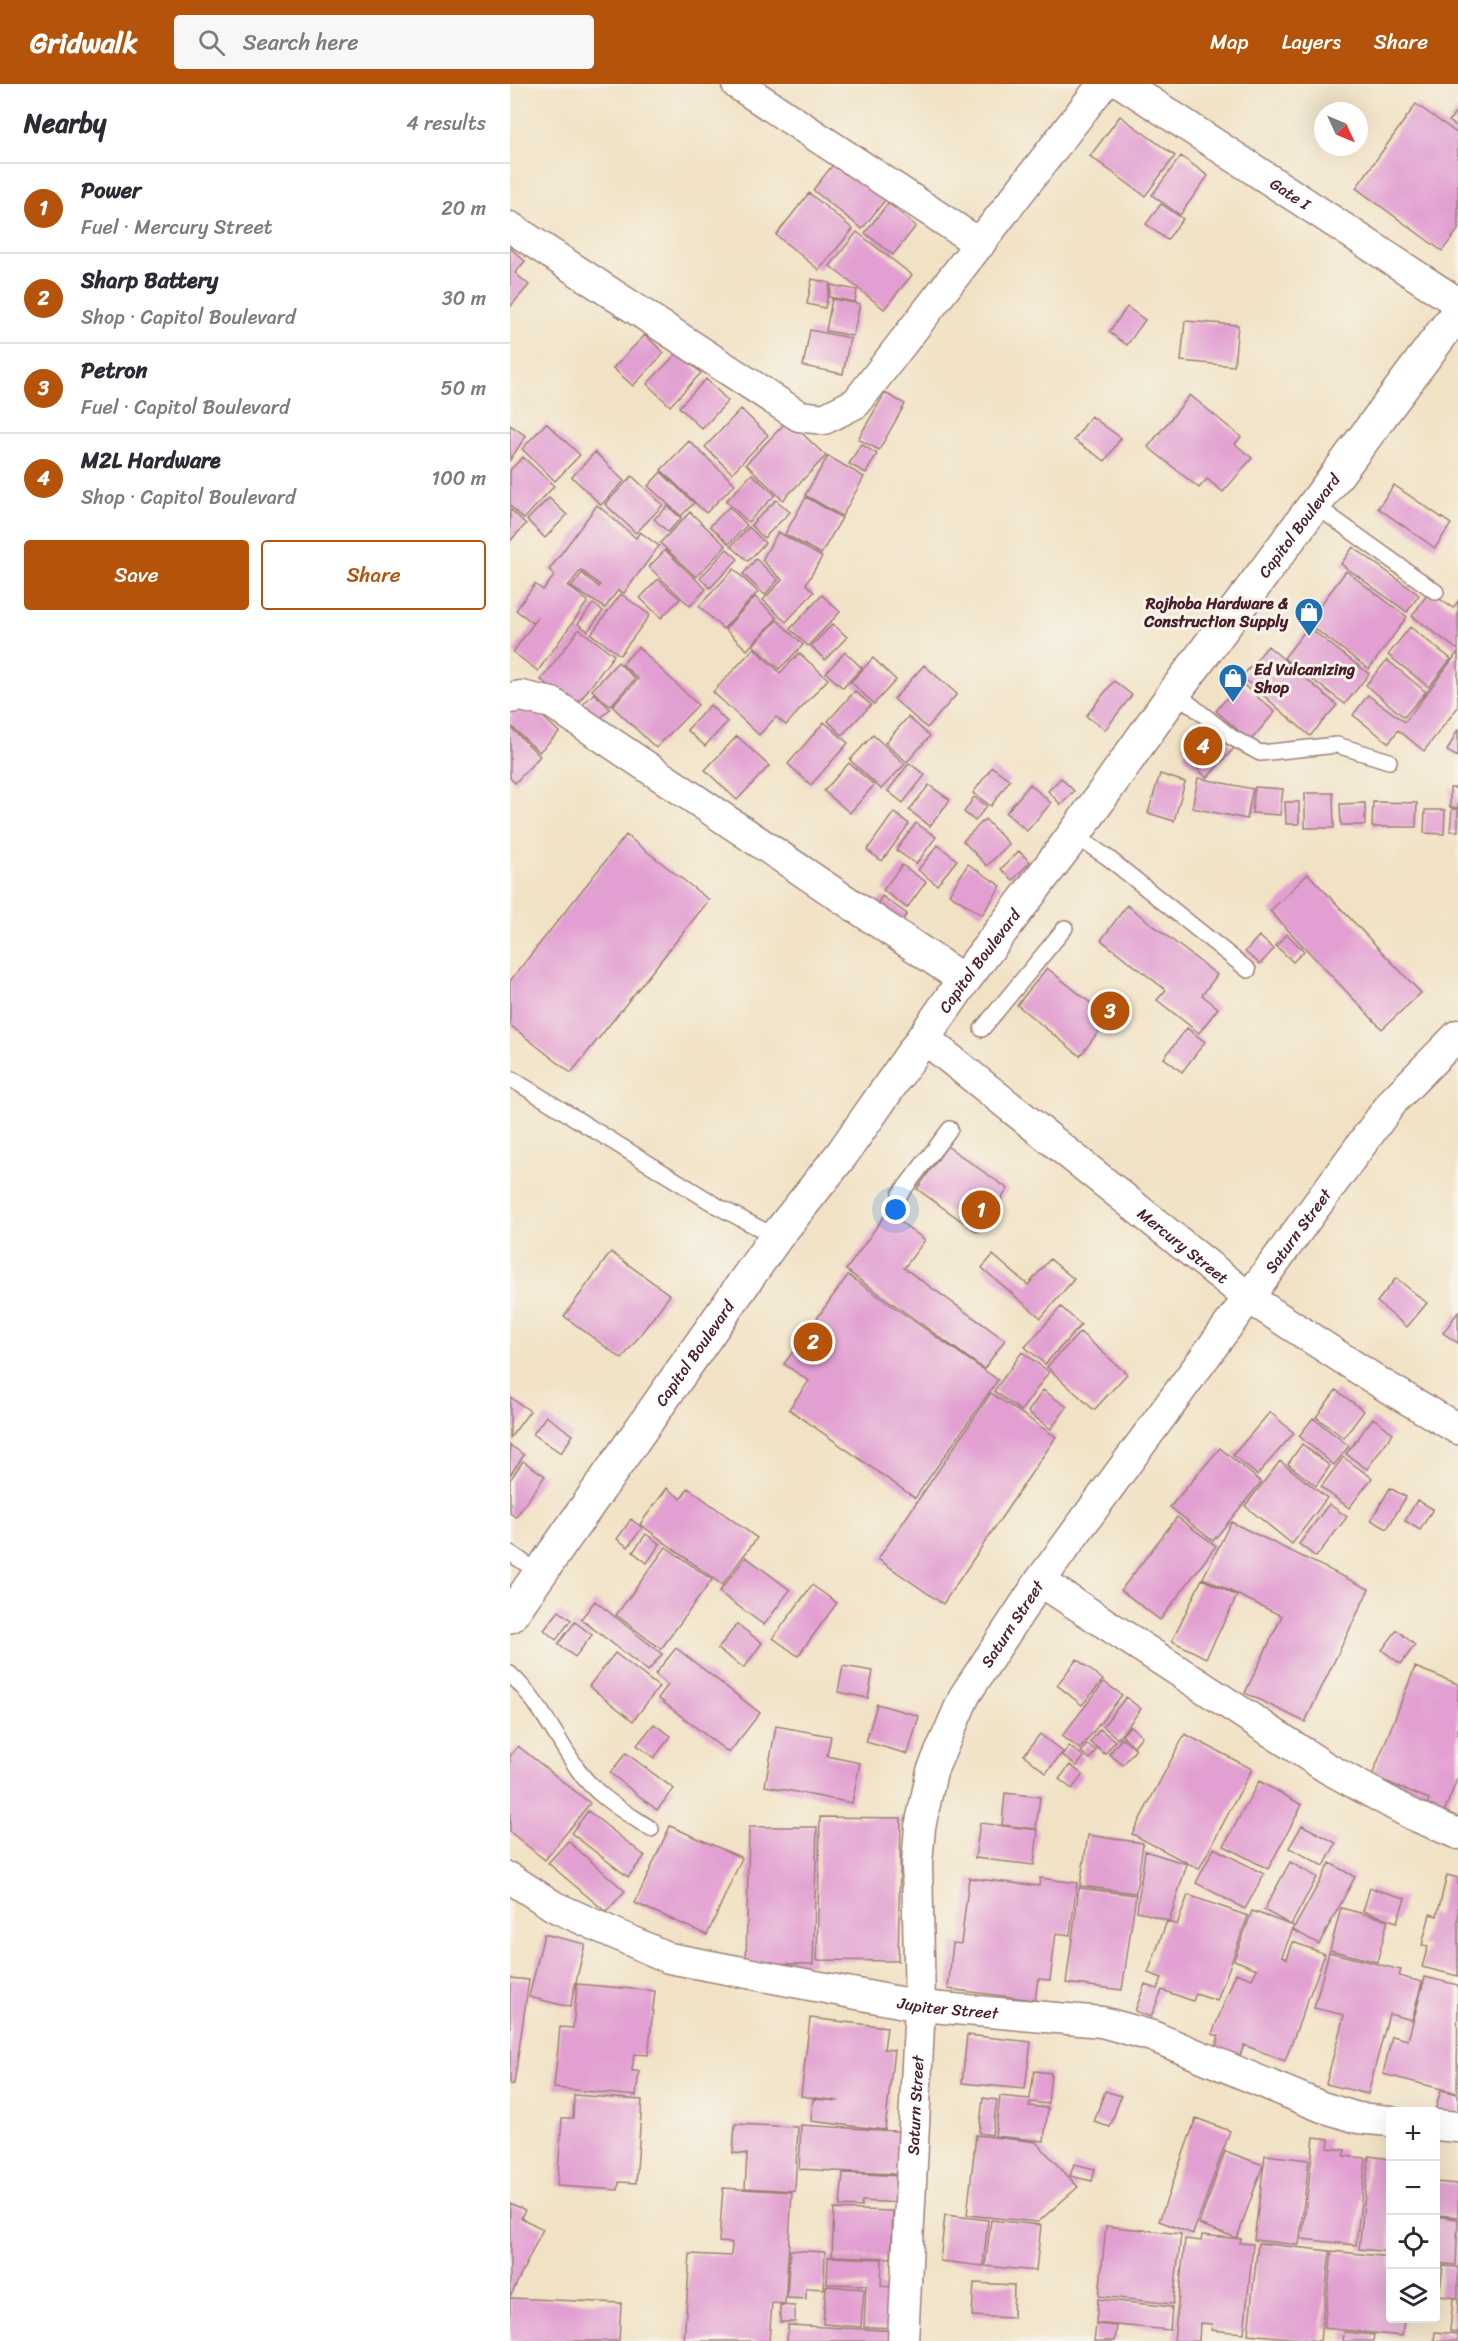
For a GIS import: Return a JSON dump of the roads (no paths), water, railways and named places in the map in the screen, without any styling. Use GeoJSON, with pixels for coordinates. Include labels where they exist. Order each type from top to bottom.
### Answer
{"type":"FeatureCollection","features":[{"type":"Feature","properties":{"kind":"main road","name":"Capitol Boulevard"},"geometry":{"type":"LineString","coordinates":[[510,1616],[776,1237],[848,1145],[964,980],[1458,312]]}},
{"type":"Feature","properties":{"kind":"street"},"geometry":{"type":"LineString","coordinates":[[737,84],[980,244]]}},
{"type":"Feature","properties":{"kind":"street"},"geometry":{"type":"LineString","coordinates":[[510,226],[799,416],[824,419],[856,403],[1103,84]]}},
{"type":"Feature","properties":{"kind":"street","name":"Gate I"},"geometry":{"type":"LineString","coordinates":[[1123,84],[1458,303]]}},
{"type":"Feature","properties":{"kind":"street"},"geometry":{"type":"LineString","coordinates":[[510,698],[521,696],[552,703],[964,980]]}},
{"type":"Feature","properties":{"kind":"street","name":"Saturn Street"},"geometry":{"type":"LineString","coordinates":[[903,2341],[920,2006],[917,1864],[920,1827],[932,1771],[965,1695],[1040,1581],[1394,1100],[1458,1035]]}},
{"type":"Feature","properties":{"kind":"street","name":"Mercury Street"},"geometry":{"type":"LineString","coordinates":[[924,1038],[1249,1298],[1385,1386],[1458,1429]]}},
{"type":"Feature","properties":{"kind":"street"},"geometry":{"type":"LineString","coordinates":[[1040,1581],[1327,1768],[1413,1815],[1458,1834]]}},
{"type":"Feature","properties":{"kind":"street","name":"Jupiter Street"},"geometry":{"type":"LineString","coordinates":[[510,1878],[555,1907],[669,1958],[920,2006],[1102,2022],[1152,2036],[1322,2107],[1358,2118],[1386,2121]]}},
{"type":"Feature","properties":{"kind":"street"},"geometry":{"type":"LineString","coordinates":[[1440,2125],[1458,2127]]}},
{"type":"Feature","properties":{"kind":"lane"},"geometry":{"type":"LineString","coordinates":[[1316,506],[1436,592]]}},
{"type":"Feature","properties":{"kind":"lane"},"geometry":{"type":"LineString","coordinates":[[1175,692],[1231,736],[1260,753],[1337,745],[1389,761]]}},
{"type":"Feature","properties":{"kind":"lane"},"geometry":{"type":"LineString","coordinates":[[1074,834],[1107,857],[1248,970]]}},
{"type":"Feature","properties":{"kind":"lane"},"geometry":{"type":"LineString","coordinates":[[982,1029],[1065,928]]}},
{"type":"Feature","properties":{"kind":"lane"},"geometry":{"type":"LineString","coordinates":[[510,1078],[719,1207],[776,1237]]}},
{"type":"Feature","properties":{"kind":"lane"},"geometry":{"type":"LineString","coordinates":[[900,1194],[950,1129]]}},
{"type":"Feature","properties":{"kind":"lane"},"geometry":{"type":"LineString","coordinates":[[510,1553],[541,1574]]}},
{"type":"Feature","properties":{"kind":"lane"},"geometry":{"type":"LineString","coordinates":[[510,1674],[525,1688],[545,1716],[580,1773],[612,1802],[651,1829]]}},
{"type":"Feature","properties":{"kind":"place","name":"Rojhoba Hardware & Construction Supply"},"geometry":{"type":"Point","coordinates":[1309,638]}},
{"type":"Feature","properties":{"kind":"place","name":"Ed Vulcanizing Shop"},"geometry":{"type":"Point","coordinates":[1233,704]}},
{"type":"Feature","properties":{"kind":"place","name":"M2L Hardware"},"geometry":{"type":"Point","coordinates":[1203,746]}},
{"type":"Feature","properties":{"kind":"place","name":"Petron"},"geometry":{"type":"Point","coordinates":[1110,1011]}},
{"type":"Feature","properties":{"kind":"place","name":"Power"},"geometry":{"type":"Point","coordinates":[981,1210]}},
{"type":"Feature","properties":{"kind":"place","name":"Sharp Battery"},"geometry":{"type":"Point","coordinates":[813,1342]}}]}
